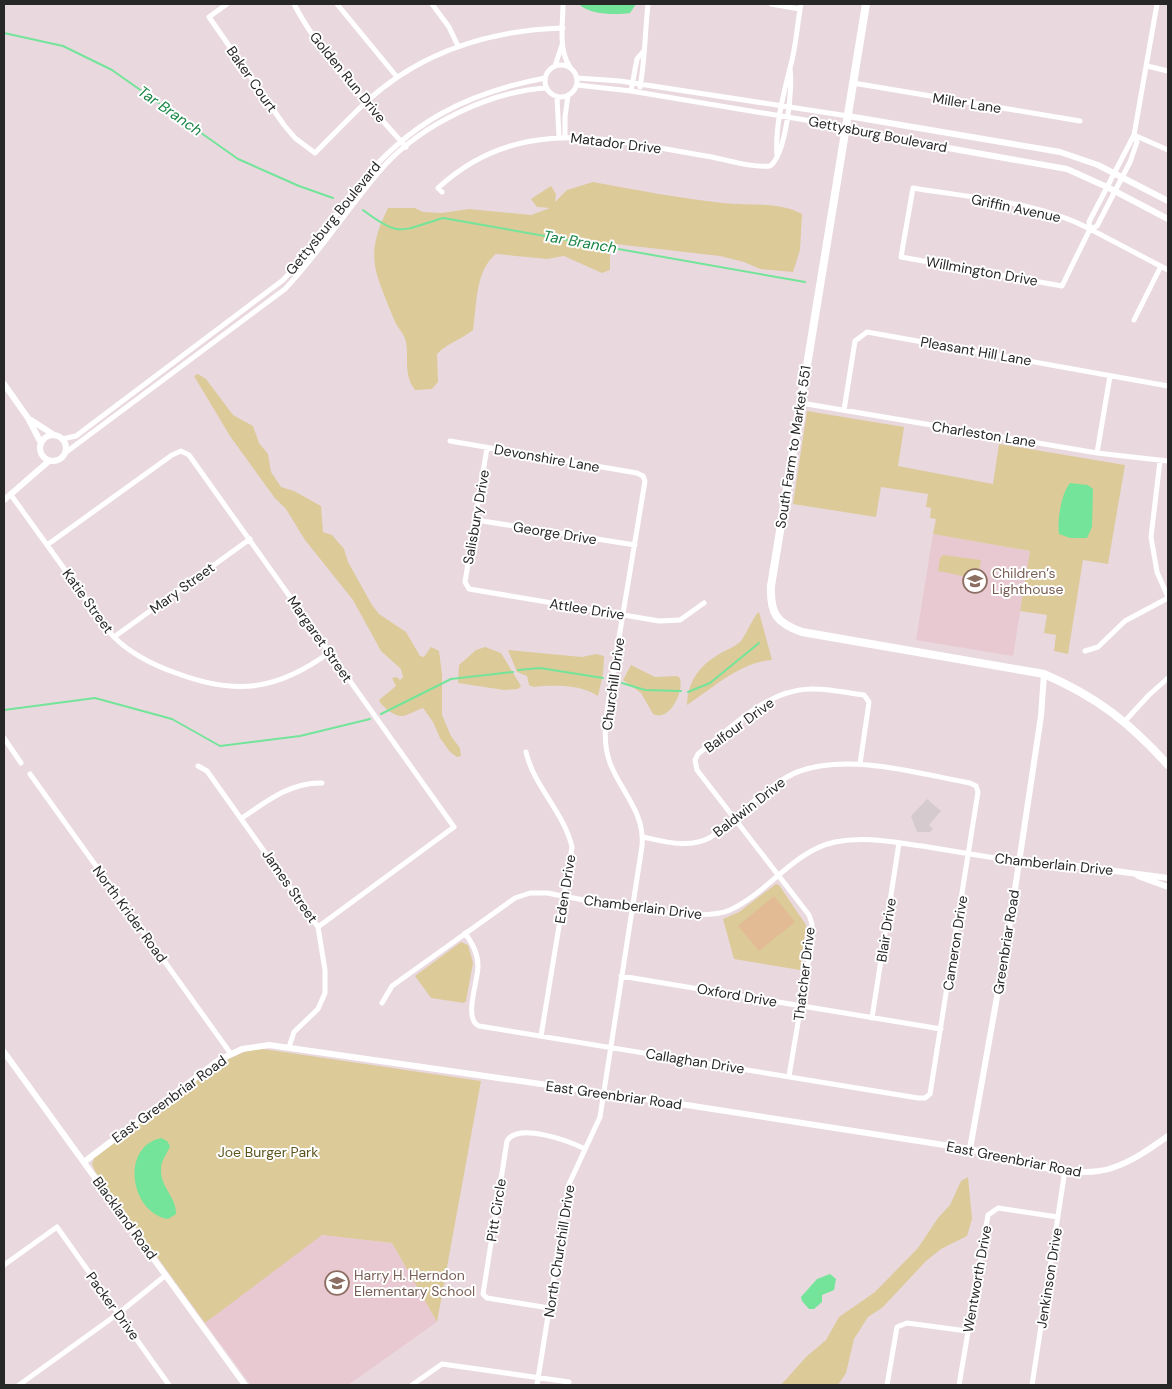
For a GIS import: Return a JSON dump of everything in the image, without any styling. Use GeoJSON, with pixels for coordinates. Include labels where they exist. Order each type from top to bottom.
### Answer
{"type":"FeatureCollection","features":[{"type":"Feature","properties":{"kind":"main road","name":"South Farm to Market 551"},"geometry":{"type":"LineString","coordinates":[[866,4],[770,586],[770,601],[780,621],[790,628],[823,636],[1044,674],[1082,691],[1125,721],[1168,765]]}},
{"type":"Feature","properties":{"kind":"street","name":"Baker Court"},"geometry":{"type":"LineString","coordinates":[[227,4],[210,17],[284,125],[295,138],[315,153],[367,101]]}},
{"type":"Feature","properties":{"kind":"street","name":"Golden Run Drive"},"geometry":{"type":"LineString","coordinates":[[294,4],[322,47],[406,147]]}},
{"type":"Feature","properties":{"kind":"street"},"geometry":{"type":"LineString","coordinates":[[337,4],[397,77]]}},
{"type":"Feature","properties":{"kind":"street"},"geometry":{"type":"LineString","coordinates":[[432,4],[449,27],[458,46]]}},
{"type":"Feature","properties":{"kind":"street"},"geometry":{"type":"LineString","coordinates":[[562,4],[565,59],[577,78],[577,85],[568,95],[565,136]]}},
{"type":"Feature","properties":{"kind":"street"},"geometry":{"type":"LineString","coordinates":[[639,92],[644,60],[643,52],[648,4]]}},
{"type":"Feature","properties":{"kind":"street"},"geometry":{"type":"LineString","coordinates":[[771,4],[800,6],[790,69],[785,82],[776,142],[777,156]]}},
{"type":"Feature","properties":{"kind":"street"},"geometry":{"type":"LineString","coordinates":[[1134,135],[1137,142],[1136,150],[1097,226],[1090,230],[1089,222],[1134,135],[1157,4]]}},
{"type":"Feature","properties":{"kind":"street"},"geometry":{"type":"LineString","coordinates":[[367,101],[397,77],[458,46],[486,37],[527,29],[563,28]]}},
{"type":"Feature","properties":{"kind":"street"},"geometry":{"type":"LineString","coordinates":[[559,137],[557,97],[547,88],[545,78],[559,58],[563,40]]}},
{"type":"Feature","properties":{"kind":"street"},"geometry":{"type":"LineString","coordinates":[[632,91],[637,59],[643,52]]}},
{"type":"Feature","properties":{"kind":"street"},"geometry":{"type":"LineString","coordinates":[[555,66],[570,67]]}},
{"type":"Feature","properties":{"kind":"street"},"geometry":{"type":"LineString","coordinates":[[1147,66],[1168,71]]}},
{"type":"Feature","properties":{"kind":"street"},"geometry":{"type":"LineString","coordinates":[[777,156],[782,147],[792,82],[790,69]]}},
{"type":"Feature","properties":{"kind":"street","name":"Gettysburg Boulevard"},"geometry":{"type":"LineString","coordinates":[[62,439],[76,436],[251,306],[283,280],[320,238],[359,184],[400,140],[442,112],[464,101],[502,86],[545,78]]}},
{"type":"Feature","properties":{"kind":"street","name":"Gettysburg Boulevard"},"geometry":{"type":"LineString","coordinates":[[577,78],[640,84],[1044,148],[1080,158],[1168,201]]}},
{"type":"Feature","properties":{"kind":"street","name":"Miller Lane"},"geometry":{"type":"LineString","coordinates":[[853,83],[1080,122]]}},
{"type":"Feature","properties":{"kind":"street","name":"Gettysburg Boulevard"},"geometry":{"type":"LineString","coordinates":[[577,85],[639,92],[830,124],[846,130],[1051,166],[1076,173],[1107,187],[1168,219]]}},
{"type":"Feature","properties":{"kind":"street","name":"Gettysburg Boulevard"},"geometry":{"type":"LineString","coordinates":[[65,453],[218,341],[285,289],[312,261],[386,165],[406,147],[435,126],[474,105],[526,90],[547,88]]}},
{"type":"Feature","properties":{"kind":"street"},"geometry":{"type":"LineString","coordinates":[[557,97],[568,95]]}},
{"type":"Feature","properties":{"kind":"street"},"geometry":{"type":"LineString","coordinates":[[1134,135],[1168,150]]}},
{"type":"Feature","properties":{"kind":"street","name":"Matador Drive"},"geometry":{"type":"LineString","coordinates":[[442,192],[438,188],[462,168],[478,159],[525,142],[565,136],[605,139],[766,166],[775,162],[777,156]]}},
{"type":"Feature","properties":{"kind":"street","name":"Griffin Avenue"},"geometry":{"type":"LineString","coordinates":[[901,257],[913,188],[1041,210],[1060,216],[1168,270]]}},
{"type":"Feature","properties":{"kind":"street","name":"Willmington Drive"},"geometry":{"type":"LineString","coordinates":[[901,257],[1062,286],[1090,230]]}},
{"type":"Feature","properties":{"kind":"street"},"geometry":{"type":"LineString","coordinates":[[320,238],[326,242]]}},
{"type":"Feature","properties":{"kind":"street"},"geometry":{"type":"LineString","coordinates":[[1134,320],[1161,266]]}},
{"type":"Feature","properties":{"kind":"street"},"geometry":{"type":"LineString","coordinates":[[251,306],[256,312]]}},
{"type":"Feature","properties":{"kind":"street","name":"Pleasant Hill Lane"},"geometry":{"type":"LineString","coordinates":[[844,410],[856,341],[867,332],[1168,386]]}},
{"type":"Feature","properties":{"kind":"street"},"geometry":{"type":"LineString","coordinates":[[213,334],[218,341]]}},
{"type":"Feature","properties":{"kind":"street"},"geometry":{"type":"LineString","coordinates":[[1097,453],[1110,376]]}},
{"type":"Feature","properties":{"kind":"street"},"geometry":{"type":"LineString","coordinates":[[4,384],[28,418],[41,443]]}},
{"type":"Feature","properties":{"kind":"street","name":"Charleston Lane"},"geometry":{"type":"LineString","coordinates":[[801,403],[1097,453],[1168,461]]}},
{"type":"Feature","properties":{"kind":"street"},"geometry":{"type":"LineString","coordinates":[[4,500],[11,496],[34,472],[49,461],[60,460],[65,453],[66,444],[62,439],[28,418]]}},
{"type":"Feature","properties":{"kind":"street"},"geometry":{"type":"LineString","coordinates":[[34,472],[41,443],[44,438],[54,435]]}},
{"type":"Feature","properties":{"kind":"street","name":"Devonshire Lane"},"geometry":{"type":"LineString","coordinates":[[450,441],[637,473],[643,476]]}},
{"type":"Feature","properties":{"kind":"street","name":"Salisbury Drive"},"geometry":{"type":"LineString","coordinates":[[467,587],[465,582],[487,448]]}},
{"type":"Feature","properties":{"kind":"street","name":"Margaret Street"},"geometry":{"type":"LineString","coordinates":[[47,545],[181,450],[189,455],[330,652],[454,827],[318,927]]}},
{"type":"Feature","properties":{"kind":"street"},"geometry":{"type":"LineString","coordinates":[[40,452],[49,461]]}},
{"type":"Feature","properties":{"kind":"street"},"geometry":{"type":"LineString","coordinates":[[1085,651],[1098,647],[1125,621],[1168,597],[1157,572],[1151,537],[1160,461]]}},
{"type":"Feature","properties":{"kind":"street","name":"Churchill Drive"},"geometry":{"type":"LineString","coordinates":[[602,1093],[643,837],[636,809],[610,763],[606,746],[606,719],[646,484],[643,476]]}},
{"type":"Feature","properties":{"kind":"street","name":"Katie Street"},"geometry":{"type":"LineString","coordinates":[[11,496],[114,637],[137,656],[157,666],[207,684],[232,687],[257,686],[283,680],[307,669],[330,652]]}},
{"type":"Feature","properties":{"kind":"street","name":"George Drive"},"geometry":{"type":"LineString","coordinates":[[476,520],[635,545]]}},
{"type":"Feature","properties":{"kind":"street","name":"Mary Street"},"geometry":{"type":"LineString","coordinates":[[114,637],[250,540]]}},
{"type":"Feature","properties":{"kind":"street","name":"Attlee Drive"},"geometry":{"type":"LineString","coordinates":[[467,587],[471,590],[659,621],[673,621],[687,616],[704,603]]}},
{"type":"Feature","properties":{"kind":"street","name":"Greenbriar Road"},"geometry":{"type":"LineString","coordinates":[[970,1149],[1019,862],[1041,716],[1044,674]]}},
{"type":"Feature","properties":{"kind":"street"},"geometry":{"type":"LineString","coordinates":[[1125,721],[1148,695],[1168,678]]}},
{"type":"Feature","properties":{"kind":"street","name":"Balfour Drive"},"geometry":{"type":"LineString","coordinates":[[695,760],[698,754],[760,706],[789,692],[808,689],[864,695],[868,698],[870,702],[860,764]]}},
{"type":"Feature","properties":{"kind":"street"},"geometry":{"type":"LineString","coordinates":[[4,738],[22,762]]}},
{"type":"Feature","properties":{"kind":"street","name":"Eden Drive"},"geometry":{"type":"LineString","coordinates":[[526,752],[530,767],[569,837],[572,847],[541,1036]]}},
{"type":"Feature","properties":{"kind":"street","name":"Thatcher Drive"},"geometry":{"type":"LineString","coordinates":[[695,760],[695,767],[780,874],[804,907],[812,924],[789,1076]]}},
{"type":"Feature","properties":{"kind":"street","name":"Baldwin Drive"},"geometry":{"type":"LineString","coordinates":[[643,837],[690,844],[701,843],[781,781],[798,771],[818,766],[860,764],[974,784]]}},
{"type":"Feature","properties":{"kind":"street","name":"James Street"},"geometry":{"type":"LineString","coordinates":[[198,766],[207,770],[318,927],[325,970],[325,993],[318,1009],[294,1032],[288,1047]]}},
{"type":"Feature","properties":{"kind":"street","name":"North Krider Road"},"geometry":{"type":"LineString","coordinates":[[30,774],[231,1054]]}},
{"type":"Feature","properties":{"kind":"street"},"geometry":{"type":"LineString","coordinates":[[242,818],[279,793],[312,783],[322,784]]}},
{"type":"Feature","properties":{"kind":"street","name":"Cameron Drive"},"geometry":{"type":"LineString","coordinates":[[921,1098],[928,1096],[931,1091],[978,792],[974,784]]}},
{"type":"Feature","properties":{"kind":"street","name":"Chamberlain Drive"},"geometry":{"type":"LineString","coordinates":[[382,1003],[392,986],[515,898],[530,893],[563,896],[685,915],[711,915],[730,910],[810,852],[832,843],[856,838],[969,853],[1019,862],[1070,864],[1168,878]]}},
{"type":"Feature","properties":{"kind":"street","name":"Blair Drive"},"geometry":{"type":"LineString","coordinates":[[872,1018],[899,843]]}},
{"type":"Feature","properties":{"kind":"street","name":"Chamberlain Drive"},"geometry":{"type":"LineString","coordinates":[[1130,873],[1168,887]]}},
{"type":"Feature","properties":{"kind":"street","name":"Callaghan Drive"},"geometry":{"type":"LineString","coordinates":[[465,933],[476,953],[478,966],[471,1020],[479,1026],[921,1098]]}},
{"type":"Feature","properties":{"kind":"street","name":"Oxford Drive"},"geometry":{"type":"LineString","coordinates":[[621,976],[941,1029]]}},
{"type":"Feature","properties":{"kind":"street","name":"East Greenbriar Road"},"geometry":{"type":"LineString","coordinates":[[84,1162],[231,1054],[263,1045],[288,1047],[602,1093],[970,1149],[990,1156],[1089,1173],[1110,1169],[1146,1152],[1168,1136]]}},
{"type":"Feature","properties":{"kind":"street","name":"Blackland Road"},"geometry":{"type":"LineString","coordinates":[[4,1052],[245,1385]]}},
{"type":"Feature","properties":{"kind":"street","name":"North Churchill Drive"},"geometry":{"type":"LineString","coordinates":[[537,1385],[569,1184],[599,1121],[602,1093]]}},
{"type":"Feature","properties":{"kind":"street","name":"Pitt Circle"},"geometry":{"type":"LineString","coordinates":[[549,1308],[489,1299],[483,1294],[507,1141],[512,1134],[520,1132],[562,1139],[585,1149]]}},
{"type":"Feature","properties":{"kind":"street","name":"Jenkinson Drive"},"geometry":{"type":"LineString","coordinates":[[1032,1385],[1065,1170]]}},
{"type":"Feature","properties":{"kind":"street","name":"Wentworth Drive"},"geometry":{"type":"LineString","coordinates":[[959,1385],[986,1220],[990,1212],[994,1209],[1005,1209],[1058,1218]]}},
{"type":"Feature","properties":{"kind":"street","name":"Packer Drive"},"geometry":{"type":"LineString","coordinates":[[4,1265],[56,1228],[169,1385]]}},
{"type":"Feature","properties":{"kind":"street"},"geometry":{"type":"LineString","coordinates":[[19,1385],[119,1314],[166,1275]]}},
{"type":"Feature","properties":{"kind":"street"},"geometry":{"type":"LineString","coordinates":[[887,1385],[897,1327],[900,1324],[907,1323],[967,1331]]}},
{"type":"Feature","properties":{"kind":"street"},"geometry":{"type":"LineString","coordinates":[[412,1385],[442,1364],[568,1382]]}},
{"type":"Feature","properties":{"kind":"shaded area"},"geometry":{"type":"Polygon","coordinates":[[[579,4],[636,4],[630,13],[618,14],[596,12],[583,8],[579,4]]]}},
{"type":"Feature","properties":{"kind":"shaded area"},"geometry":{"type":"Polygon","coordinates":[[[1070,483],[1088,485],[1093,489],[1092,527],[1087,538],[1070,538],[1059,534],[1060,508],[1070,483]]]}},
{"type":"Feature","properties":{"kind":"shaded area","name":"Children’s Lighthouse"},"geometry":{"type":"Polygon","coordinates":[[[933,534],[1030,551],[1013,656],[916,640],[933,534]]]}},
{"type":"Feature","properties":{"kind":"shaded area"},"geometry":{"type":"Polygon","coordinates":[[[927,799],[941,811],[929,825],[933,829],[930,832],[917,832],[911,816],[927,799]]]}},
{"type":"Feature","properties":{"kind":"shaded area"},"geometry":{"type":"Polygon","coordinates":[[[774,896],[795,922],[759,951],[738,926],[774,896]]]}},
{"type":"Feature","properties":{"kind":"shaded area"},"geometry":{"type":"Polygon","coordinates":[[[161,1138],[167,1141],[170,1146],[162,1163],[161,1175],[176,1208],[176,1214],[168,1219],[155,1214],[145,1205],[138,1193],[135,1180],[135,1166],[139,1154],[148,1144],[161,1138]]]}},
{"type":"Feature","properties":{"kind":"shaded area","name":"Harry H. Herndon Elementary School"},"geometry":{"type":"Polygon","coordinates":[[[321,1235],[392,1243],[437,1322],[348,1385],[251,1385],[205,1323],[321,1235]]]}},
{"type":"Feature","properties":{"kind":"shaded area"},"geometry":{"type":"Polygon","coordinates":[[[830,1274],[836,1279],[834,1290],[822,1295],[822,1302],[814,1309],[809,1309],[801,1297],[817,1279],[830,1274]]]}},
{"type":"Feature","properties":{"kind":"green space"},"geometry":{"type":"Polygon","coordinates":[[[593,182],[690,199],[784,207],[802,214],[800,250],[793,272],[760,269],[744,262],[720,256],[615,244],[610,252],[610,270],[602,273],[564,256],[547,259],[496,254],[484,269],[476,300],[473,330],[437,354],[438,382],[432,389],[415,390],[409,378],[405,339],[395,322],[382,291],[375,265],[376,240],[380,225],[388,208],[415,208],[423,212],[442,213],[469,209],[531,215],[550,208],[537,207],[531,199],[551,186],[556,194],[555,202],[567,190],[593,182]]]}},
{"type":"Feature","properties":{"kind":"green space"},"geometry":{"type":"Polygon","coordinates":[[[198,374],[206,379],[233,415],[253,426],[259,443],[268,454],[271,472],[281,487],[294,491],[321,506],[323,532],[332,535],[344,549],[348,562],[379,614],[406,632],[420,656],[424,657],[431,647],[439,651],[442,674],[442,715],[451,736],[460,748],[461,756],[457,757],[450,752],[423,708],[400,716],[383,706],[379,700],[396,686],[392,678],[397,677],[400,680],[403,677],[401,669],[381,651],[353,600],[305,540],[286,509],[274,497],[230,436],[194,376],[198,374]]]}},
{"type":"Feature","properties":{"kind":"green space"},"geometry":{"type":"Polygon","coordinates":[[[807,411],[904,427],[898,466],[993,484],[999,444],[1125,465],[1108,564],[1083,560],[1068,654],[1054,651],[1056,635],[1044,633],[1047,615],[1020,611],[1030,551],[933,534],[936,519],[930,518],[931,508],[926,507],[928,494],[881,487],[876,517],[793,504],[807,411]]]}},
{"type":"Feature","properties":{"kind":"green space"},"geometry":{"type":"Polygon","coordinates":[[[943,555],[981,560],[978,579],[938,571],[940,558],[943,555]]]}},
{"type":"Feature","properties":{"kind":"green space"},"geometry":{"type":"Polygon","coordinates":[[[759,612],[772,660],[749,665],[687,705],[690,688],[696,674],[707,663],[741,641],[759,612]]]}},
{"type":"Feature","properties":{"kind":"green space"},"geometry":{"type":"Polygon","coordinates":[[[485,647],[501,653],[521,686],[518,689],[504,690],[458,683],[459,665],[476,650],[485,647]]]}},
{"type":"Feature","properties":{"kind":"green space"},"geometry":{"type":"Polygon","coordinates":[[[508,650],[582,657],[596,654],[604,656],[603,674],[598,696],[575,687],[533,687],[529,685],[527,676],[517,672],[508,650]]]}},
{"type":"Feature","properties":{"kind":"green space"},"geometry":{"type":"Polygon","coordinates":[[[631,665],[655,677],[677,676],[680,678],[680,691],[674,705],[665,714],[653,714],[641,693],[623,680],[631,665]]]}},
{"type":"Feature","properties":{"kind":"green space"},"geometry":{"type":"Polygon","coordinates":[[[776,884],[779,885],[806,925],[800,970],[734,959],[723,919],[739,912],[776,884]]]}},
{"type":"Feature","properties":{"kind":"green space"},"geometry":{"type":"Polygon","coordinates":[[[461,942],[468,945],[473,963],[466,1001],[464,1003],[431,998],[415,976],[461,942]]]}},
{"type":"Feature","properties":{"kind":"green space","name":"Joe Burger Park"},"geometry":{"type":"Polygon","coordinates":[[[263,1049],[481,1081],[437,1322],[392,1243],[322,1235],[205,1323],[95,1171],[92,1164],[94,1158],[220,1063],[249,1050],[263,1049]]]}},
{"type":"Feature","properties":{"kind":"green space"},"geometry":{"type":"Polygon","coordinates":[[[968,1177],[972,1219],[967,1236],[941,1249],[926,1261],[883,1307],[868,1317],[854,1339],[846,1373],[838,1385],[781,1385],[806,1357],[826,1340],[839,1317],[875,1292],[918,1248],[938,1218],[950,1205],[961,1181],[968,1177]]]}},
{"type":"Feature","properties":{"kind":"waterway","name":"Tar Branch"},"geometry":{"type":"LineString","coordinates":[[4,33],[63,46],[112,70],[238,159],[299,186],[333,198]]}},
{"type":"Feature","properties":{"kind":"waterway","name":"Tar Branch"},"geometry":{"type":"LineString","coordinates":[[363,210],[375,219],[393,228],[409,229],[443,218],[805,282]]}},
{"type":"Feature","properties":{"kind":"waterway"},"geometry":{"type":"LineString","coordinates":[[688,692],[710,683],[759,643]]}},
{"type":"Feature","properties":{"kind":"waterway"},"geometry":{"type":"LineString","coordinates":[[518,670],[540,668],[603,678]]}},
{"type":"Feature","properties":{"kind":"waterway"},"geometry":{"type":"LineString","coordinates":[[381,714],[451,679],[513,672]]}},
{"type":"Feature","properties":{"kind":"waterway"},"geometry":{"type":"LineString","coordinates":[[622,683],[645,690],[681,691]]}},
{"type":"Feature","properties":{"kind":"waterway"},"geometry":{"type":"LineString","coordinates":[[4,710],[95,698],[172,719],[220,746],[300,736],[370,719]]}},
{"type":"Feature","properties":{"kind":"place","name":"Children’s Lighthouse"},"geometry":{"type":"Point","coordinates":[975,581]}},
{"type":"Feature","properties":{"kind":"place","name":"Harry H. Herndon Elementary School"},"geometry":{"type":"Point","coordinates":[337,1283]}}]}
